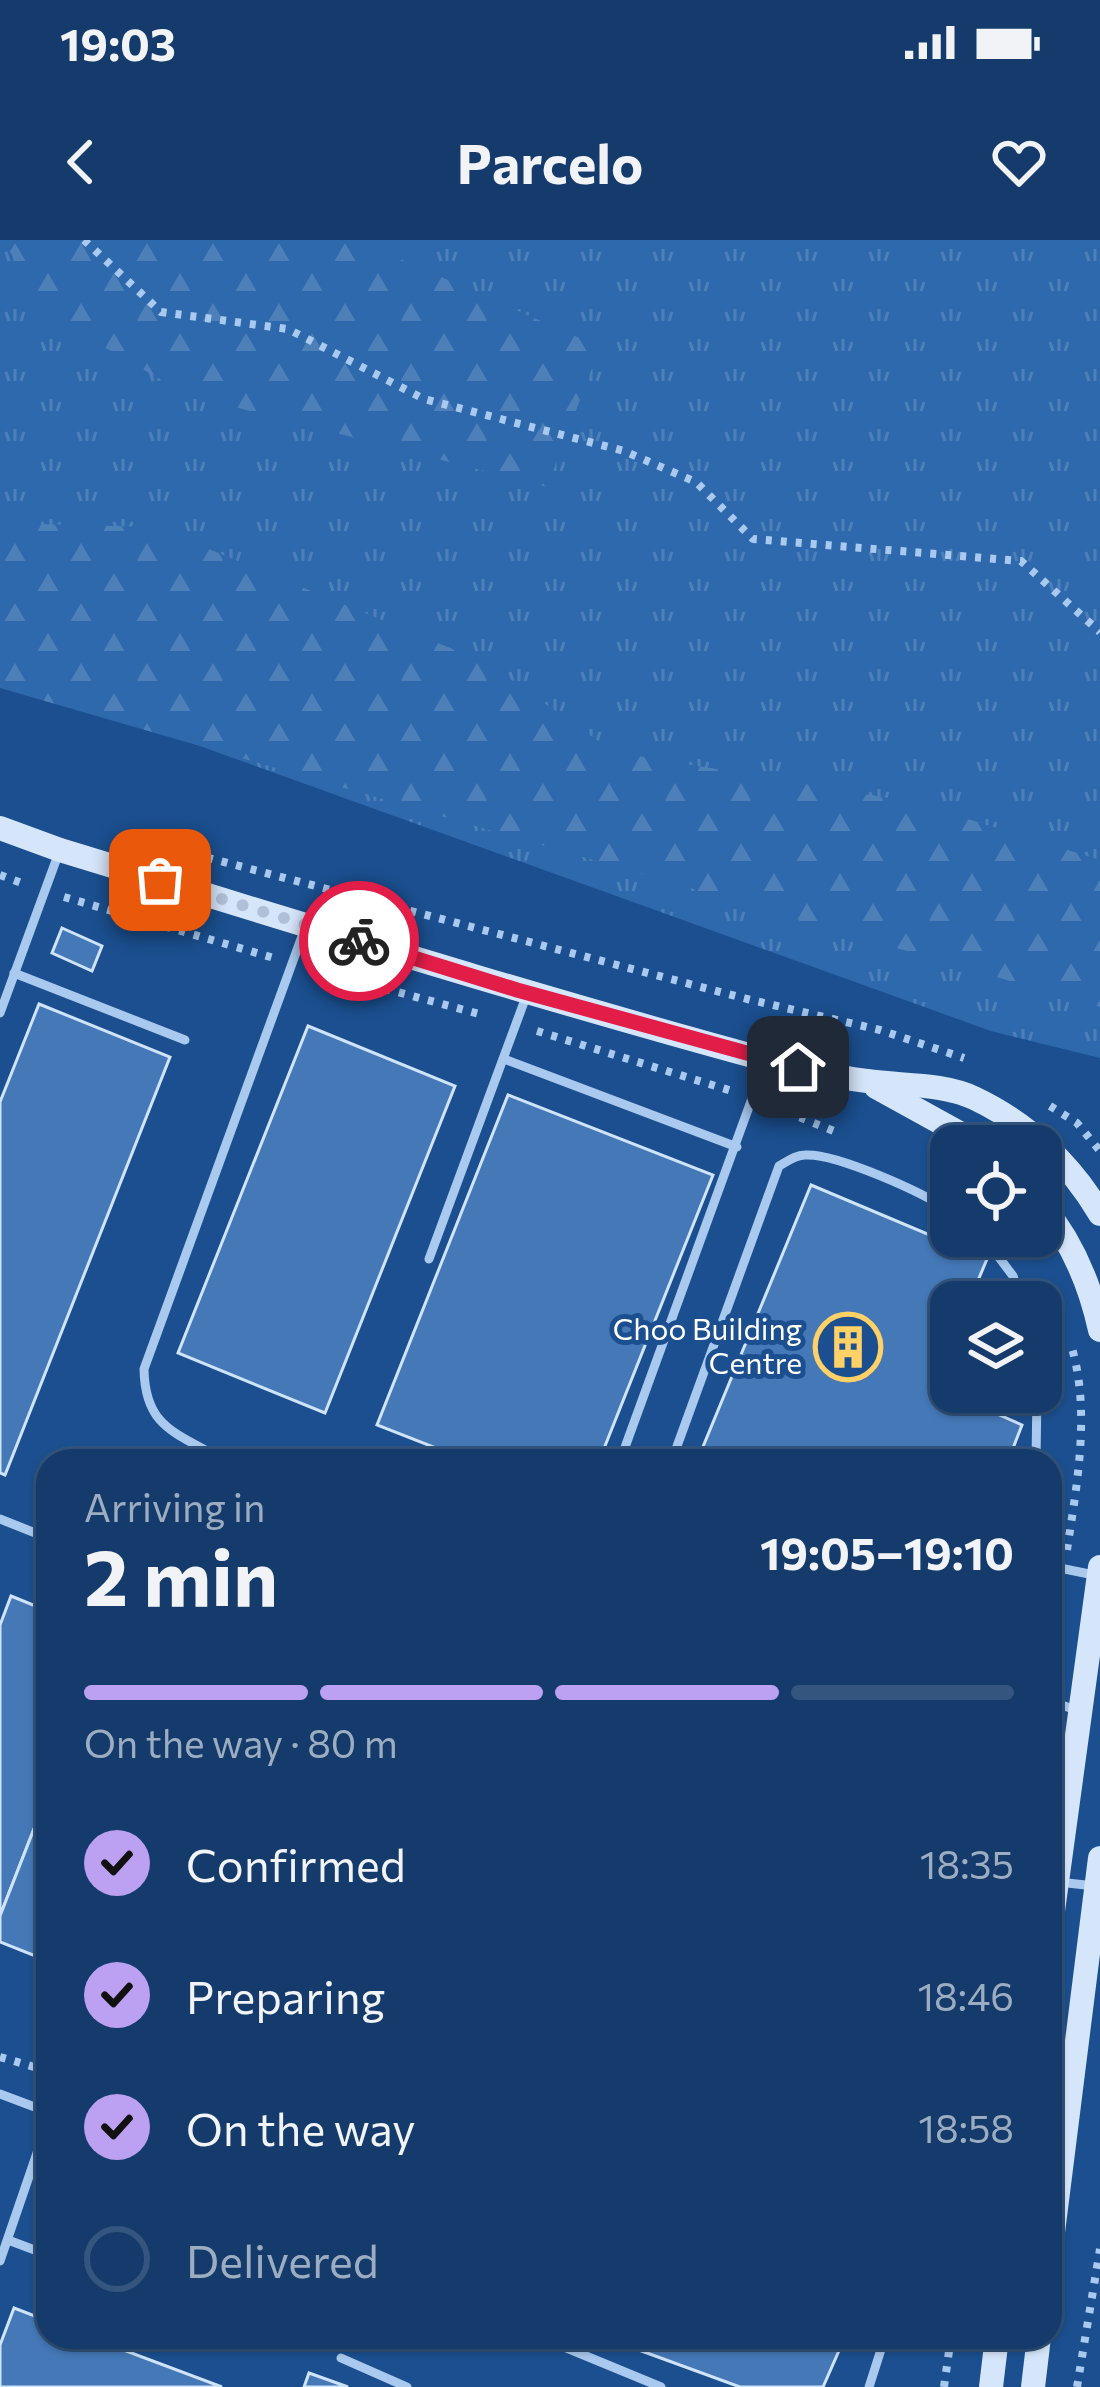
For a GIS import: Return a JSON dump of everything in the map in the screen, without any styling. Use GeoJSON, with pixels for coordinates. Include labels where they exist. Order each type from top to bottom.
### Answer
{"type":"FeatureCollection","features":[{"type":"Feature","properties":{"kind":"street"},"geometry":{"type":"LineString","coordinates":[[0,828],[527,993],[766,1060],[863,1081],[934,1087],[970,1096],[1010,1118],[1050,1150],[1100,1214]]}},
{"type":"Feature","properties":{"kind":"street"},"geometry":{"type":"LineString","coordinates":[[863,1081],[944,1125]]}},
{"type":"Feature","properties":{"kind":"street"},"geometry":{"type":"LineString","coordinates":[[1062,1232],[1079,1264],[1100,1330]]}},
{"type":"Feature","properties":{"kind":"street"},"geometry":{"type":"LineString","coordinates":[[1062,1846],[1100,1567]]}},
{"type":"Feature","properties":{"kind":"street"},"geometry":{"type":"LineString","coordinates":[[1062,2164],[1100,1858]]}},
{"type":"Feature","properties":{"kind":"street"},"geometry":{"type":"LineString","coordinates":[[991,2387],[996,2349]]}},
{"type":"Feature","properties":{"kind":"street"},"geometry":{"type":"LineString","coordinates":[[1033,2387],[1038,2349]]}},
{"type":"Feature","properties":{"kind":"lane"},"geometry":{"type":"LineString","coordinates":[[0,1012],[60,850]]}},
{"type":"Feature","properties":{"kind":"lane"},"geometry":{"type":"LineString","coordinates":[[204,1449],[158,1423],[145,1397],[145,1369],[306,925]]}},
{"type":"Feature","properties":{"kind":"lane"},"geometry":{"type":"LineString","coordinates":[[14,973],[185,1040]]}},
{"type":"Feature","properties":{"kind":"lane"},"geometry":{"type":"LineString","coordinates":[[429,1259],[527,993]]}},
{"type":"Feature","properties":{"kind":"lane"},"geometry":{"type":"LineString","coordinates":[[504,1059],[737,1148]]}},
{"type":"Feature","properties":{"kind":"lane"},"geometry":{"type":"LineString","coordinates":[[624,1449],[766,1060]]}},
{"type":"Feature","properties":{"kind":"lane"},"geometry":{"type":"LineString","coordinates":[[676,1449],[779,1166],[799,1154],[826,1156],[930,1197]]}},
{"type":"Feature","properties":{"kind":"lane"},"geometry":{"type":"LineString","coordinates":[[1036,1449],[1037,1413]]}},
{"type":"Feature","properties":{"kind":"lane"},"geometry":{"type":"LineString","coordinates":[[0,1519],[36,1533]]}},
{"type":"Feature","properties":{"kind":"lane"},"geometry":{"type":"LineString","coordinates":[[1062,1568],[1099,1576]]}},
{"type":"Feature","properties":{"kind":"lane"},"geometry":{"type":"LineString","coordinates":[[1062,1705],[1081,1711]]}},
{"type":"Feature","properties":{"kind":"lane"},"geometry":{"type":"LineString","coordinates":[[1062,1882],[1098,1886]]}},
{"type":"Feature","properties":{"kind":"lane"},"geometry":{"type":"LineString","coordinates":[[0,2093],[36,2111]]}},
{"type":"Feature","properties":{"kind":"lane"},"geometry":{"type":"LineString","coordinates":[[0,2261],[36,2154]]}},
{"type":"Feature","properties":{"kind":"lane"},"geometry":{"type":"LineString","coordinates":[[8,2240],[36,2250]]}},
{"type":"Feature","properties":{"kind":"lane"},"geometry":{"type":"LineString","coordinates":[[569,2349],[661,2387]]}},
{"type":"Feature","properties":{"kind":"lane"},"geometry":{"type":"LineString","coordinates":[[869,2387],[881,2349]]}},
{"type":"Feature","properties":{"kind":"lane"},"geometry":{"type":"LineString","coordinates":[[341,2358],[407,2387]]}},
{"type":"Feature","properties":{"kind":"path"},"geometry":{"type":"LineString","coordinates":[[84,240],[161,312],[287,329],[424,400],[624,451],[696,482],[753,539],[1022,561],[1100,632]]}},
{"type":"Feature","properties":{"kind":"path"},"geometry":{"type":"LineString","coordinates":[[164,846],[880,1030],[976,1062]]}},
{"type":"Feature","properties":{"kind":"path"},"geometry":{"type":"LineString","coordinates":[[0,875],[44,892],[515,1024],[754,1098]]}},
{"type":"Feature","properties":{"kind":"path"},"geometry":{"type":"LineString","coordinates":[[1037,1098],[1077,1123],[1100,1151]]}},
{"type":"Feature","properties":{"kind":"path"},"geometry":{"type":"LineString","coordinates":[[0,2056],[36,2067]]}},
{"type":"Feature","properties":{"kind":"path"},"geometry":{"type":"LineString","coordinates":[[1076,2387],[1100,2249]]}},
{"type":"Feature","properties":{"kind":"path"},"geometry":{"type":"LineString","coordinates":[[944,2387],[949,2349]]}},
{"type":"Feature","properties":{"kind":"green space"},"geometry":{"type":"Polygon","coordinates":[[[0,240],[1100,240],[1100,1058],[991,1031],[0,674],[0,240]]]}},
{"type":"Feature","properties":{"kind":"green space"},"geometry":{"type":"Polygon","coordinates":[[[4,240],[235,240],[250,260],[265,240],[357,240],[600,347],[547,487],[188,395],[41,311],[4,240]]]}},
{"type":"Feature","properties":{"kind":"green space"},"geometry":{"type":"Polygon","coordinates":[[[0,523],[155,527],[489,664],[614,752],[913,802],[1100,860],[1100,1007],[0,688],[0,523]]]}},
{"type":"Feature","properties":{"kind":"building"},"geometry":{"type":"Polygon","coordinates":[[[62,928],[102,946],[92,971],[52,953],[62,928]]]}},
{"type":"Feature","properties":{"kind":"building"},"geometry":{"type":"Polygon","coordinates":[[[39,1004],[170,1057],[5,1475],[0,1473],[0,1102],[39,1004]]]}},
{"type":"Feature","properties":{"kind":"building"},"geometry":{"type":"Polygon","coordinates":[[[308,1026],[455,1086],[325,1413],[178,1353],[308,1026]]]}},
{"type":"Feature","properties":{"kind":"building"},"geometry":{"type":"Polygon","coordinates":[[[508,1095],[713,1175],[604,1449],[438,1449],[377,1425],[508,1095]]]}},
{"type":"Feature","properties":{"kind":"building","name":"Choo Building Centre"},"geometry":{"type":"Polygon","coordinates":[[[811,1185],[930,1235],[930,1257],[987,1259],[978,1281],[930,1281],[930,1413],[995,1413],[1022,1425],[1013,1449],[702,1449],[811,1185]]]}},
{"type":"Feature","properties":{"kind":"building"},"geometry":{"type":"Polygon","coordinates":[[[11,1596],[36,1606],[36,1824],[0,1916],[0,1625],[11,1596]]]}},
{"type":"Feature","properties":{"kind":"building"},"geometry":{"type":"Polygon","coordinates":[[[36,1824],[36,1956],[0,1942],[0,1916],[36,1824]]]}},
{"type":"Feature","properties":{"kind":"building"},"geometry":{"type":"Polygon","coordinates":[[[14,2308],[36,2316],[36,2349],[121,2349],[222,2387],[0,2387],[0,2345],[14,2308]]]}},
{"type":"Feature","properties":{"kind":"building"},"geometry":{"type":"Polygon","coordinates":[[[636,2349],[840,2349],[823,2387],[740,2387],[636,2349]]]}},
{"type":"Feature","properties":{"kind":"building"},"geometry":{"type":"Polygon","coordinates":[[[309,2373],[348,2387],[304,2387],[309,2373]]]}},
{"type":"Feature","properties":{"kind":"way so far"},"geometry":{"type":"LineString","coordinates":[[160,880],[359,941]]}},
{"type":"Feature","properties":{"kind":"place","name":"Choo Building Centre"},"geometry":{"type":"Point","coordinates":[848,1347]}},
{"type":"Feature","properties":{"kind":"route"},"geometry":{"type":"LineString","coordinates":[[359,941],[798,1067]]}}]}
